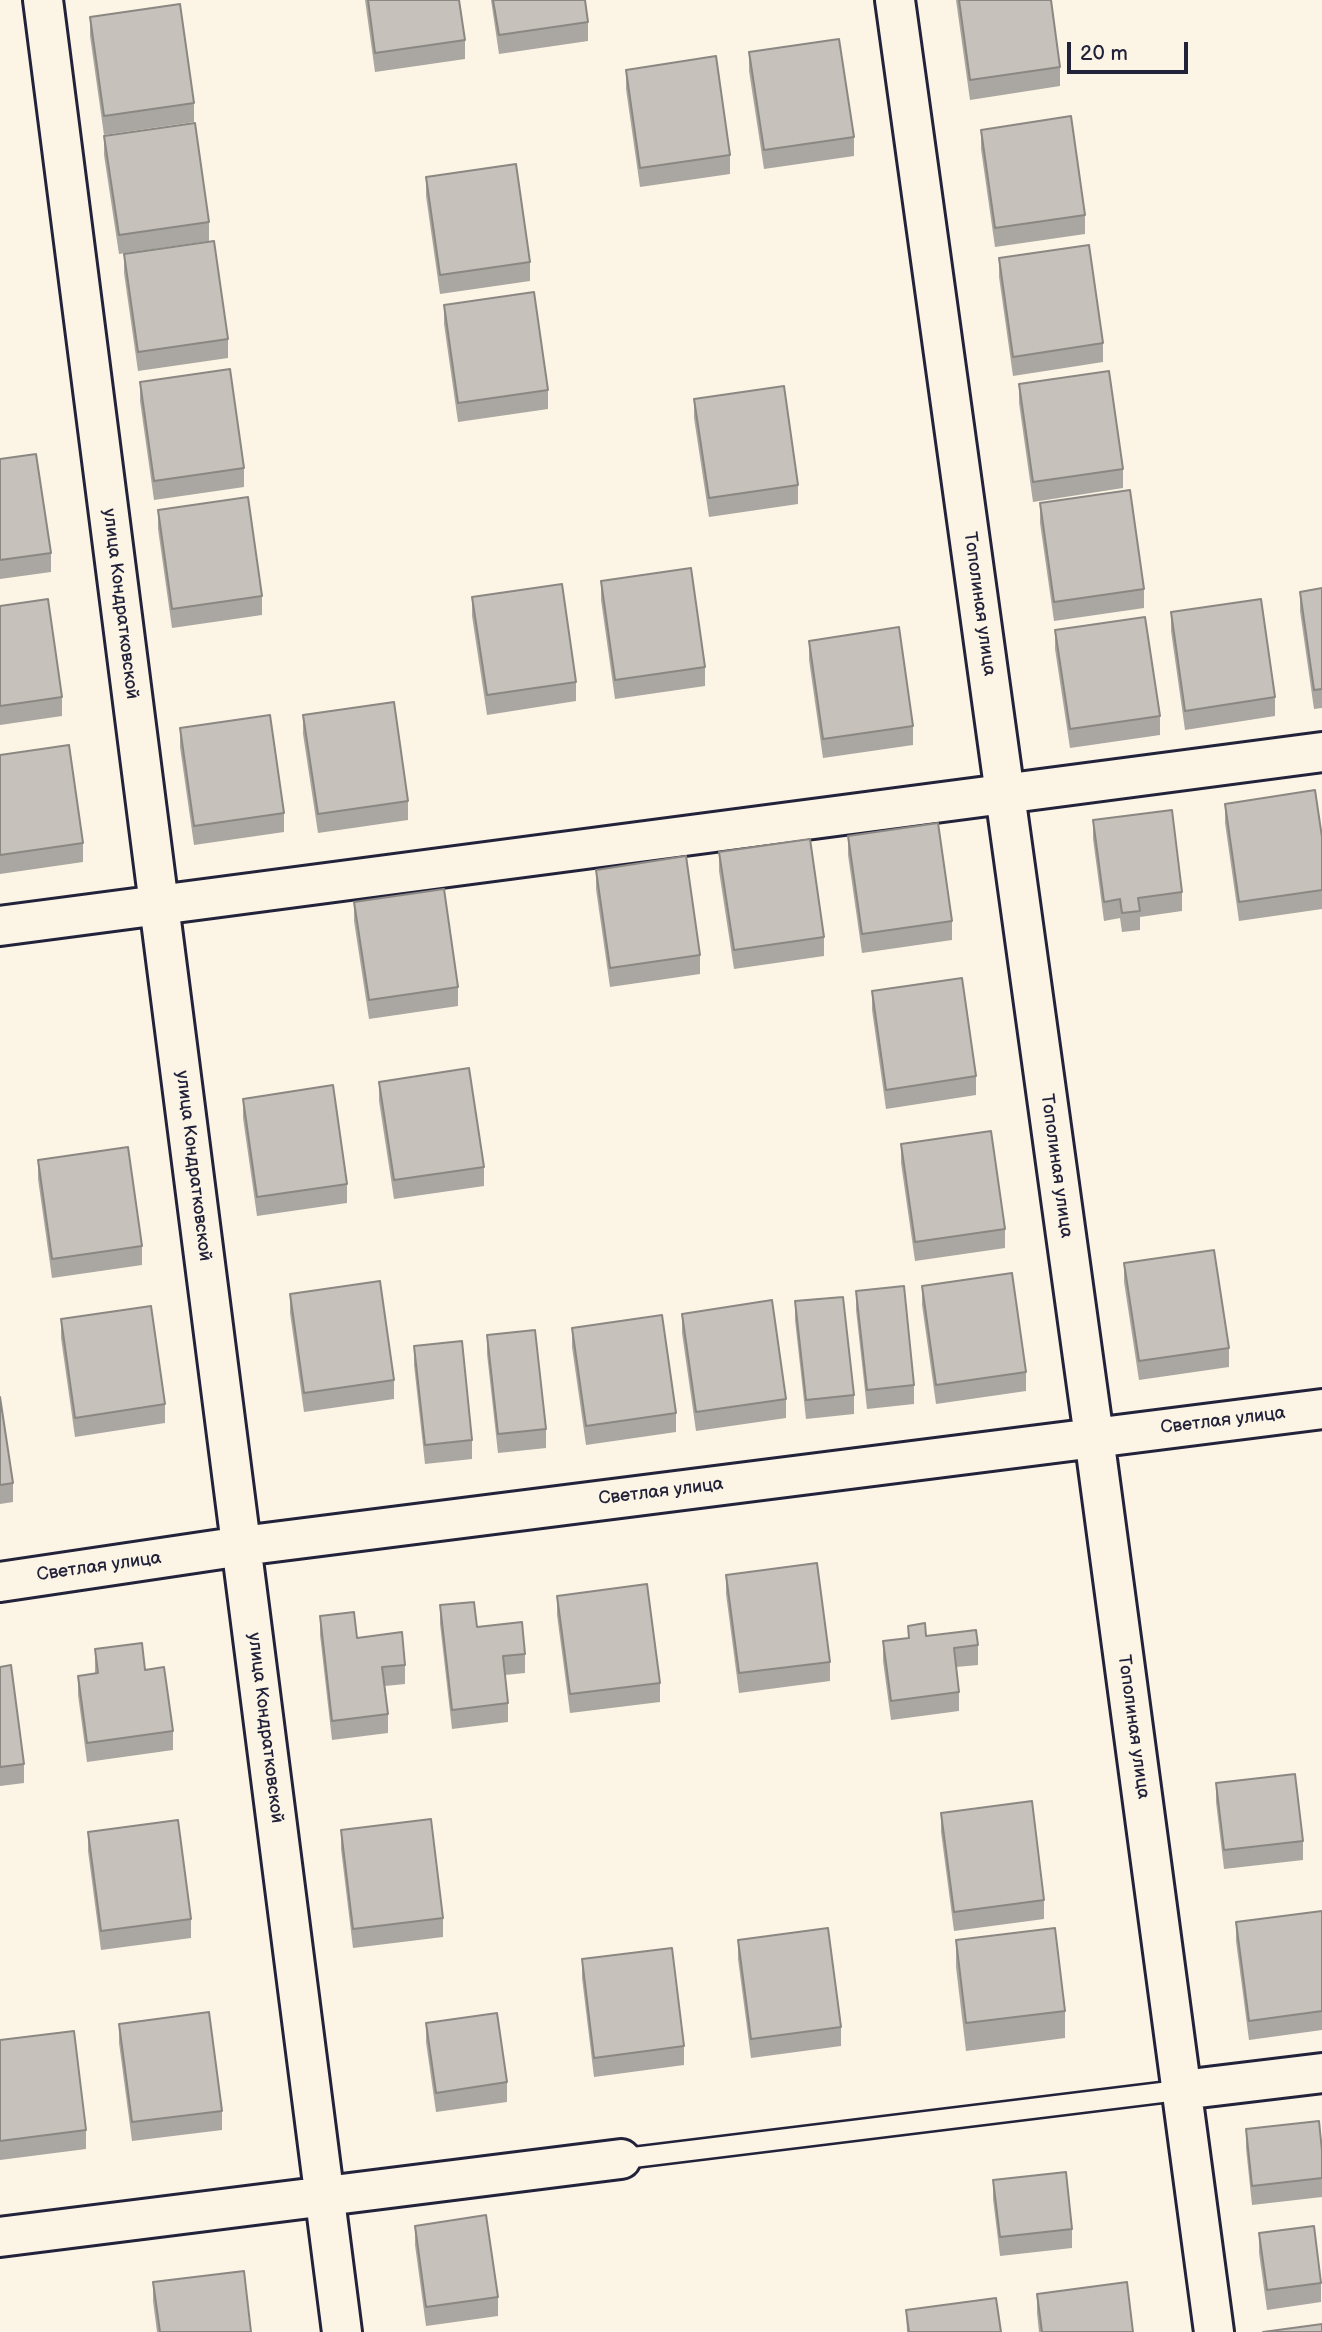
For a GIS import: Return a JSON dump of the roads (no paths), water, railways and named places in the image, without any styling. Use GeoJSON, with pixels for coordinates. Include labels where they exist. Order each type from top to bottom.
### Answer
{"type":"FeatureCollection","features":[{"type":"Feature","properties":{"kind":"street","name":"улица Кондратковской"},"geometry":{"type":"LineString","coordinates":[[43,0],[342,2332]]}},
{"type":"Feature","properties":{"kind":"street","name":"Тополиная улица"},"geometry":{"type":"LineString","coordinates":[[895,0],[1094,1437],[1214,2332]]}},
{"type":"Feature","properties":{"kind":"street"},"geometry":{"type":"LineString","coordinates":[[0,926],[1322,752]]}},
{"type":"Feature","properties":{"kind":"street","name":"Светлая улица"},"geometry":{"type":"LineString","coordinates":[[0,1582],[242,1546],[1322,1409]]}},
{"type":"Feature","properties":{"kind":"street"},"geometry":{"type":"LineString","coordinates":[[1182,2090],[1322,2073]]}},
{"type":"Feature","properties":{"kind":"street"},"geometry":{"type":"LineString","coordinates":[[0,2236],[621,2159]]}},
{"type":"Feature","properties":{"kind":"lane"},"geometry":{"type":"LineString","coordinates":[[621,2159],[1182,2090]]}}]}
